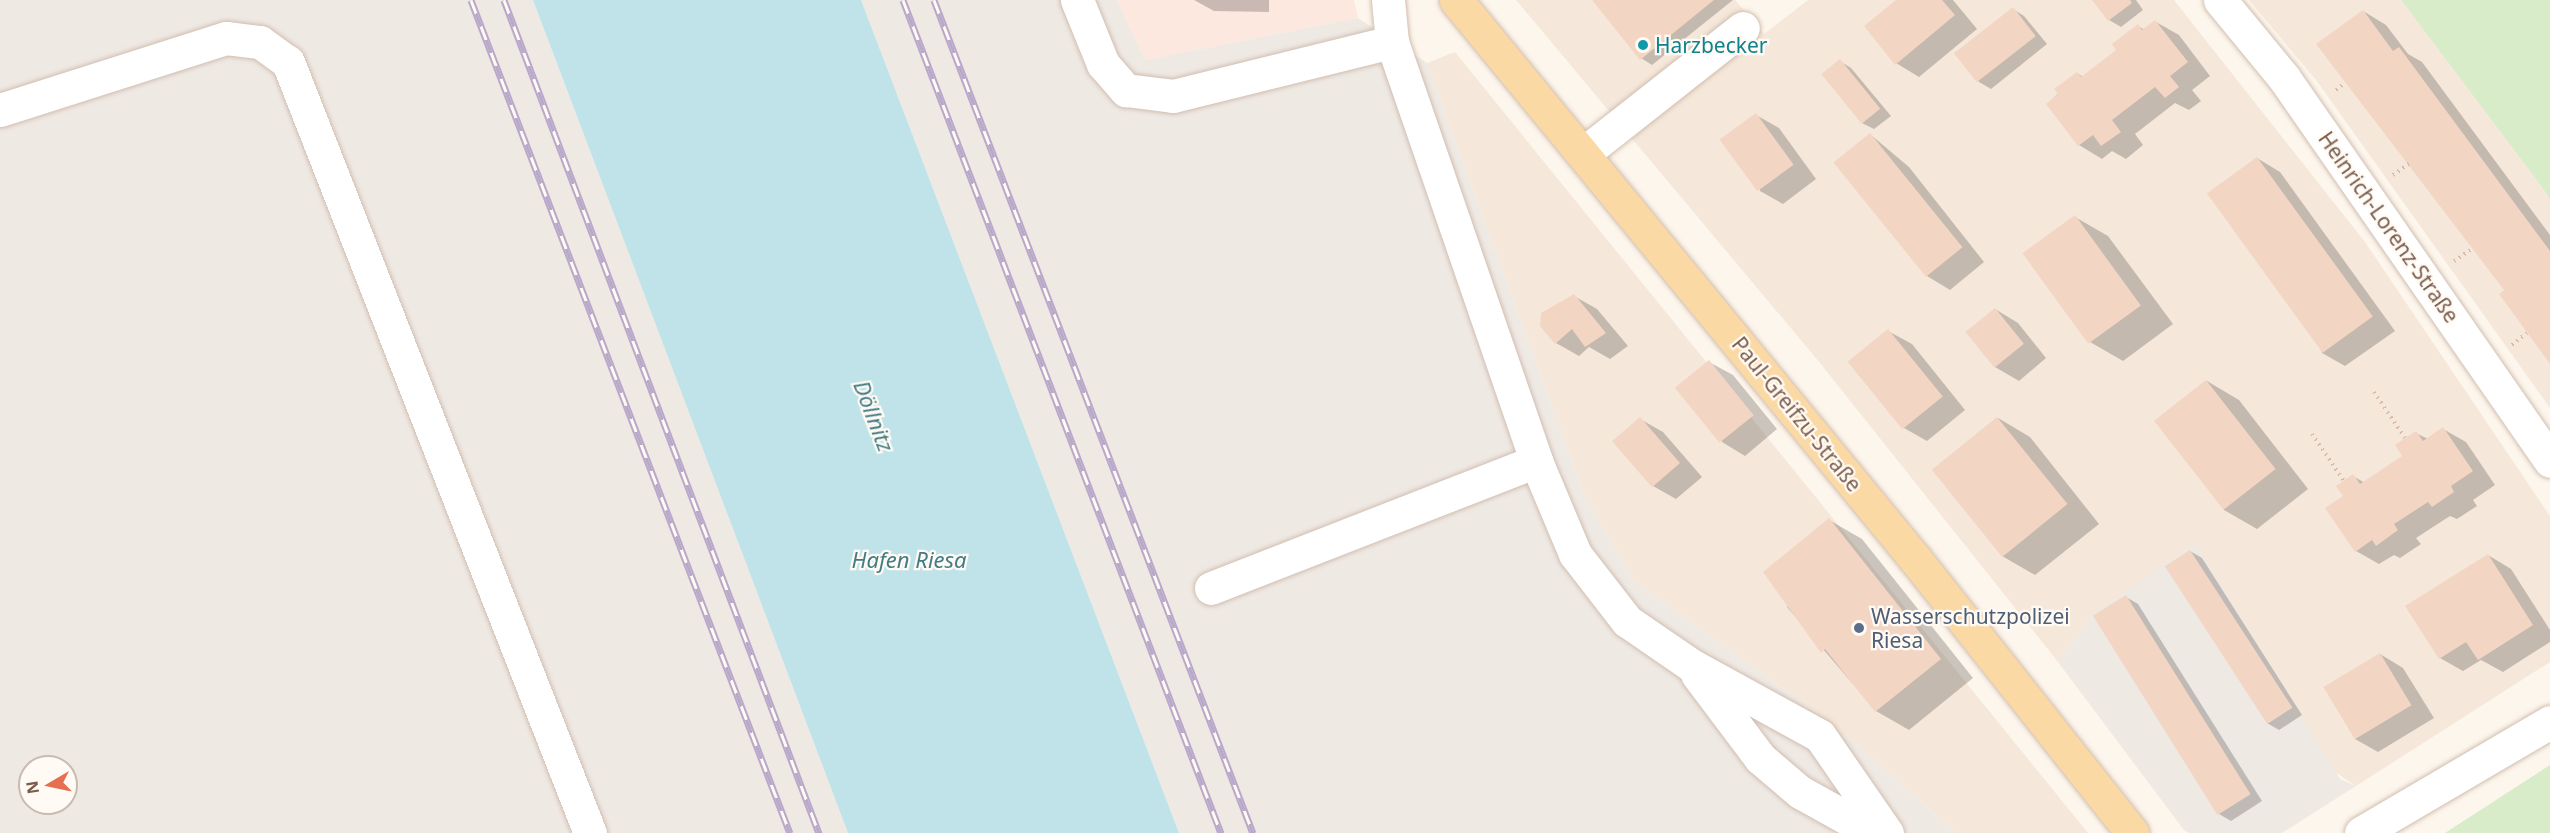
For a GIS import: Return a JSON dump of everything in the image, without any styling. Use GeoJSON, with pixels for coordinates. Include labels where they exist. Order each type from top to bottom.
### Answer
{"type":"FeatureCollection","features":[{"type":"Feature","properties":{"kind":"main road","name":"Paul-Greifzu-Straße"},"geometry":{"type":"LineString","coordinates":[[1456,0],[1924,569],[2132,833]]}},
{"type":"Feature","properties":{"kind":"street"},"geometry":{"type":"LineString","coordinates":[[1077,0],[1103,64],[1126,90],[1138,92],[1173,96],[1392,42]]}},
{"type":"Feature","properties":{"kind":"street"},"geometry":{"type":"LineString","coordinates":[[1388,0],[1392,42],[1536,460],[1575,554],[1627,621],[1691,665],[1820,735],[1887,833]]}},
{"type":"Feature","properties":{"kind":"street","name":"Heinrich-Lorenz-Straße"},"geometry":{"type":"LineString","coordinates":[[2220,0],[2284,78],[2550,461]]}},
{"type":"Feature","properties":{"kind":"street"},"geometry":{"type":"LineString","coordinates":[[1584,153],[1743,28]]}},
{"type":"Feature","properties":{"kind":"street"},"geometry":{"type":"LineString","coordinates":[[0,110],[226,38],[260,42],[288,62],[590,833]]}},
{"type":"Feature","properties":{"kind":"street"},"geometry":{"type":"LineString","coordinates":[[1211,588],[1536,460]]}},
{"type":"Feature","properties":{"kind":"street"},"geometry":{"type":"LineString","coordinates":[[1691,665],[1760,758],[1800,792],[1874,833]]}},
{"type":"Feature","properties":{"kind":"street"},"geometry":{"type":"LineString","coordinates":[[2361,833],[2550,722]]}},
{"type":"Feature","properties":{"kind":"path"},"geometry":{"type":"LineString","coordinates":[[2374,392],[2405,438]]}},
{"type":"Feature","properties":{"kind":"path"},"geometry":{"type":"LineString","coordinates":[[2312,434],[2343,481]]}},
{"type":"Feature","properties":{"kind":"shaded area"},"geometry":{"type":"Polygon","coordinates":[[[0,0],[533,0],[848,833],[0,833],[0,0]]]}},
{"type":"Feature","properties":{"kind":"shaded area"},"geometry":{"type":"Polygon","coordinates":[[[861,0],[1117,0],[1145,60],[1358,18],[1427,63],[1584,494],[1634,581],[1842,731],[1956,833],[1179,833],[861,0]]]}},
{"type":"Feature","properties":{"kind":"shaded area"},"geometry":{"type":"Polygon","coordinates":[[[1117,0],[1354,0],[1358,18],[1145,60],[1117,0]]]}},
{"type":"Feature","properties":{"kind":"shaded area"},"geometry":{"type":"Polygon","coordinates":[[[1516,0],[1735,0],[1764,34],[1808,0],[2174,0],[2365,242],[2550,516],[2550,662],[2356,786],[2094,613],[2058,662],[1820,363],[1516,0]]]}},
{"type":"Feature","properties":{"kind":"shaded area"},"geometry":{"type":"Polygon","coordinates":[[[2249,0],[2401,0],[2544,190],[2550,200],[2550,408],[2316,80],[2249,0]]]}},
{"type":"Feature","properties":{"kind":"shaded area"},"geometry":{"type":"Polygon","coordinates":[[[1455,52],[2088,833],[1956,833],[1842,731],[1634,581],[1584,494],[1427,63],[1455,52]]]}},
{"type":"Feature","properties":{"kind":"shaded area"},"geometry":{"type":"Polygon","coordinates":[[[2195,543],[2340,779],[2356,786],[2282,833],[2189,833],[2184,830],[2058,662],[2094,613],[2195,543]]]}},
{"type":"Feature","properties":{"kind":"green space"},"geometry":{"type":"Polygon","coordinates":[[[2401,0],[2550,0],[2550,200],[2544,190],[2401,0]]]}},
{"type":"Feature","properties":{"kind":"green space"},"geometry":{"type":"Polygon","coordinates":[[[2550,765],[2550,833],[2445,833],[2550,765]]]}},
{"type":"Feature","properties":{"kind":"water","name":"Hafen Riesa"},"geometry":{"type":"Polygon","coordinates":[[[533,0],[861,0],[1179,833],[848,833],[533,0]]]}},
{"type":"Feature","properties":{"kind":"building","name":"Harzbecker"},"geometry":{"type":"Polygon","coordinates":[[[1592,0],[1714,0],[1640,60],[1592,0]]]}},
{"type":"Feature","properties":{"kind":"building"},"geometry":{"type":"Polygon","coordinates":[[[1896,0],[1942,0],[1955,15],[1895,65],[1864,26],[1896,0]]]}},
{"type":"Feature","properties":{"kind":"building"},"geometry":{"type":"Polygon","coordinates":[[[2092,0],[2130,0],[2132,3],[2108,21],[2092,0]]]}},
{"type":"Feature","properties":{"kind":"building"},"geometry":{"type":"Polygon","coordinates":[[[2013,7],[2036,36],[1977,82],[1954,53],[2013,7]]]}},
{"type":"Feature","properties":{"kind":"building"},"geometry":{"type":"Polygon","coordinates":[[[2363,10],[2393,51],[2399,47],[2550,251],[2550,364],[2499,294],[2504,290],[2316,44],[2363,10]]]}},
{"type":"Feature","properties":{"kind":"building"},"geometry":{"type":"Polygon","coordinates":[[[2155,20],[2188,62],[2170,76],[2179,87],[2165,98],[2155,87],[2112,120],[2121,132],[2101,146],[2093,135],[2078,146],[2046,104],[2058,94],[2054,89],[2077,72],[2081,77],[2116,50],[2112,44],[2138,24],[2142,30],[2155,20]]]}},
{"type":"Feature","properties":{"kind":"building"},"geometry":{"type":"Polygon","coordinates":[[[1840,59],[1880,109],[1862,124],[1821,74],[1840,59]]]}},
{"type":"Feature","properties":{"kind":"building"},"geometry":{"type":"Polygon","coordinates":[[[1756,113],[1794,165],[1757,191],[1720,139],[1756,113]]]}},
{"type":"Feature","properties":{"kind":"building"},"geometry":{"type":"Polygon","coordinates":[[[1870,133],[1963,247],[1926,277],[1833,163],[1870,133]]]}},
{"type":"Feature","properties":{"kind":"building"},"geometry":{"type":"Polygon","coordinates":[[[2257,157],[2373,316],[2323,353],[2207,193],[2257,157]]]}},
{"type":"Feature","properties":{"kind":"building"},"geometry":{"type":"Polygon","coordinates":[[[2075,215],[2141,306],[2088,344],[2022,253],[2075,215]]]}},
{"type":"Feature","properties":{"kind":"building"},"geometry":{"type":"Polygon","coordinates":[[[1574,294],[1606,333],[1585,347],[1572,329],[1555,344],[1540,326],[1541,313],[1574,294]]]}},
{"type":"Feature","properties":{"kind":"building"},"geometry":{"type":"Polygon","coordinates":[[[1995,308],[2024,344],[1994,368],[1965,332],[1995,308]]]}},
{"type":"Feature","properties":{"kind":"building"},"geometry":{"type":"Polygon","coordinates":[[[1888,329],[1943,397],[1902,429],[1848,362],[1888,329]]]}},
{"type":"Feature","properties":{"kind":"building"},"geometry":{"type":"Polygon","coordinates":[[[1709,360],[1754,415],[1719,443],[1675,388],[1709,360]]]}},
{"type":"Feature","properties":{"kind":"building"},"geometry":{"type":"Polygon","coordinates":[[[2206,380],[2276,469],[2224,510],[2154,421],[2206,380]]]}},
{"type":"Feature","properties":{"kind":"building"},"geometry":{"type":"Polygon","coordinates":[[[1640,417],[1680,463],[1652,487],[1612,441],[1640,417]]]}},
{"type":"Feature","properties":{"kind":"building"},"geometry":{"type":"Polygon","coordinates":[[[1997,417],[2067,504],[2002,557],[1932,470],[1997,417]]]}},
{"type":"Feature","properties":{"kind":"building"},"geometry":{"type":"Polygon","coordinates":[[[2443,427],[2473,471],[2451,486],[2454,492],[2432,507],[2428,502],[2394,524],[2398,530],[2376,546],[2372,540],[2355,552],[2325,508],[2343,496],[2336,486],[2353,474],[2360,484],[2402,456],[2395,445],[2405,438],[2416,431],[2423,441],[2443,427]]]}},
{"type":"Feature","properties":{"kind":"building","name":"Wasserschutzpolizei Riesa"},"geometry":{"type":"Polygon","coordinates":[[[1829,518],[1941,659],[1875,712],[1825,649],[1821,653],[1763,572],[1829,518]]]}},
{"type":"Feature","properties":{"kind":"building"},"geometry":{"type":"Polygon","coordinates":[[[2190,550],[2292,708],[2267,724],[2165,566],[2190,550]]]}},
{"type":"Feature","properties":{"kind":"building"},"geometry":{"type":"Polygon","coordinates":[[[2488,554],[2533,625],[2478,660],[2466,642],[2439,659],[2405,606],[2488,554]]]}},
{"type":"Feature","properties":{"kind":"building"},"geometry":{"type":"Polygon","coordinates":[[[2126,595],[2251,794],[2217,815],[2093,616],[2126,595]]]}},
{"type":"Feature","properties":{"kind":"building"},"geometry":{"type":"Polygon","coordinates":[[[2380,653],[2411,705],[2355,739],[2323,687],[2380,653]]]}},
{"type":"Feature","properties":{"kind":"railway"},"geometry":{"type":"LineString","coordinates":[[471,0],[790,833]]}},
{"type":"Feature","properties":{"kind":"railway"},"geometry":{"type":"LineString","coordinates":[[504,0],[819,833]]}},
{"type":"Feature","properties":{"kind":"railway"},"geometry":{"type":"LineString","coordinates":[[903,0],[1221,833]]}},
{"type":"Feature","properties":{"kind":"railway"},"geometry":{"type":"LineString","coordinates":[[934,0],[1253,833]]}},
{"type":"Feature","properties":{"kind":"place","name":"Harzbecker"},"geometry":{"type":"Point","coordinates":[1643,45]}},
{"type":"Feature","properties":{"kind":"place","name":"Wasserschutzpolizei Riesa"},"geometry":{"type":"Point","coordinates":[1859,628]}},
{"type":"Feature","properties":{"kind":"water label","name":"Döllnitz"},"geometry":{"type":"Point","coordinates":[874,416]}}]}
